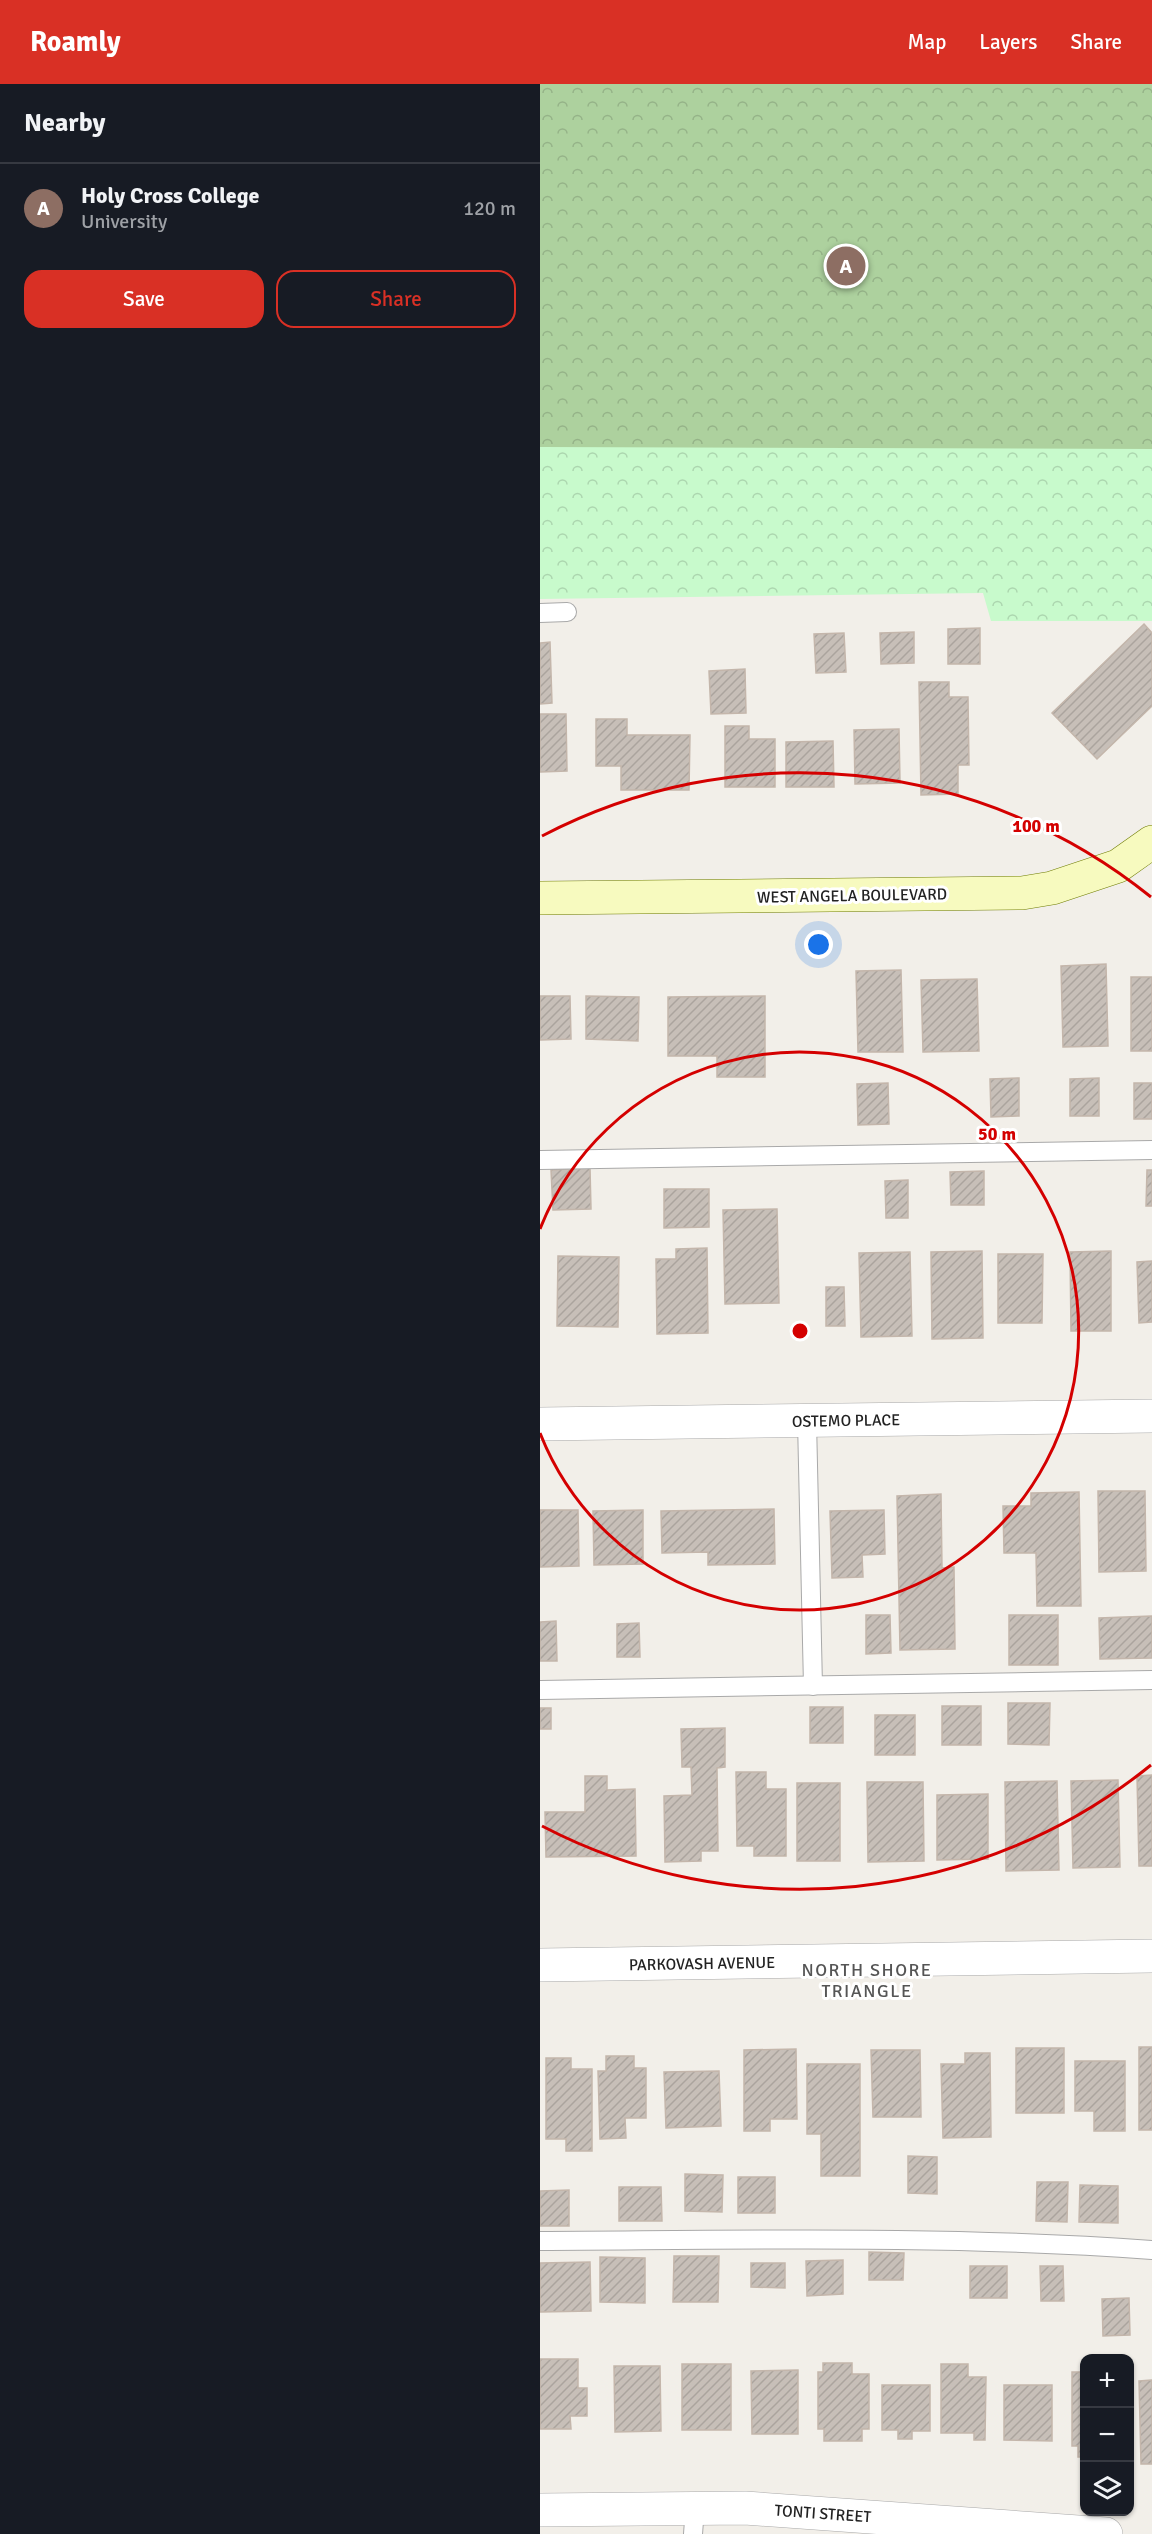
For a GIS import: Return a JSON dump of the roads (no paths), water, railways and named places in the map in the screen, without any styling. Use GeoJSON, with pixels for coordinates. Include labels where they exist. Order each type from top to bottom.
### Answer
{"type":"FeatureCollection","features":[{"type":"Feature","properties":{"kind":"street","name":"WEST ANGELA BOULEVARD"},"geometry":{"type":"LineString","coordinates":[[540,898],[1022,892],[1052,888],[1118,866],[1152,842]]}},
{"type":"Feature","properties":{"kind":"street","name":"OSTEMO PLACE"},"geometry":{"type":"LineString","coordinates":[[540,1424],[1152,1416]]}},
{"type":"Feature","properties":{"kind":"street","name":"PARKOVASH AVENUE"},"geometry":{"type":"LineString","coordinates":[[540,1965],[1152,1956]]}},
{"type":"Feature","properties":{"kind":"street","name":"TONTI STREET"},"geometry":{"type":"LineString","coordinates":[[540,2510],[694,2521],[746,2508],[1106,2534]]}},
{"type":"Feature","properties":{"kind":"lane"},"geometry":{"type":"LineString","coordinates":[[540,613],[567,612]]}},
{"type":"Feature","properties":{"kind":"lane"},"geometry":{"type":"LineString","coordinates":[[540,1160],[1152,1150]]}},
{"type":"Feature","properties":{"kind":"lane"},"geometry":{"type":"LineString","coordinates":[[807,1420],[813,1686]]}},
{"type":"Feature","properties":{"kind":"lane"},"geometry":{"type":"LineString","coordinates":[[540,1689],[1152,1680]]}},
{"type":"Feature","properties":{"kind":"lane"},"geometry":{"type":"LineString","coordinates":[[540,2241],[844,2239],[1055,2243],[1152,2250]]}},
{"type":"Feature","properties":{"kind":"place","name":"Holy Cross College"},"geometry":{"type":"Point","coordinates":[846,266]}},
{"type":"Feature","properties":{"kind":"district","name":"NORTH SHORE TRIANGLE"},"geometry":{"type":"Point","coordinates":[867,1980]}}]}
